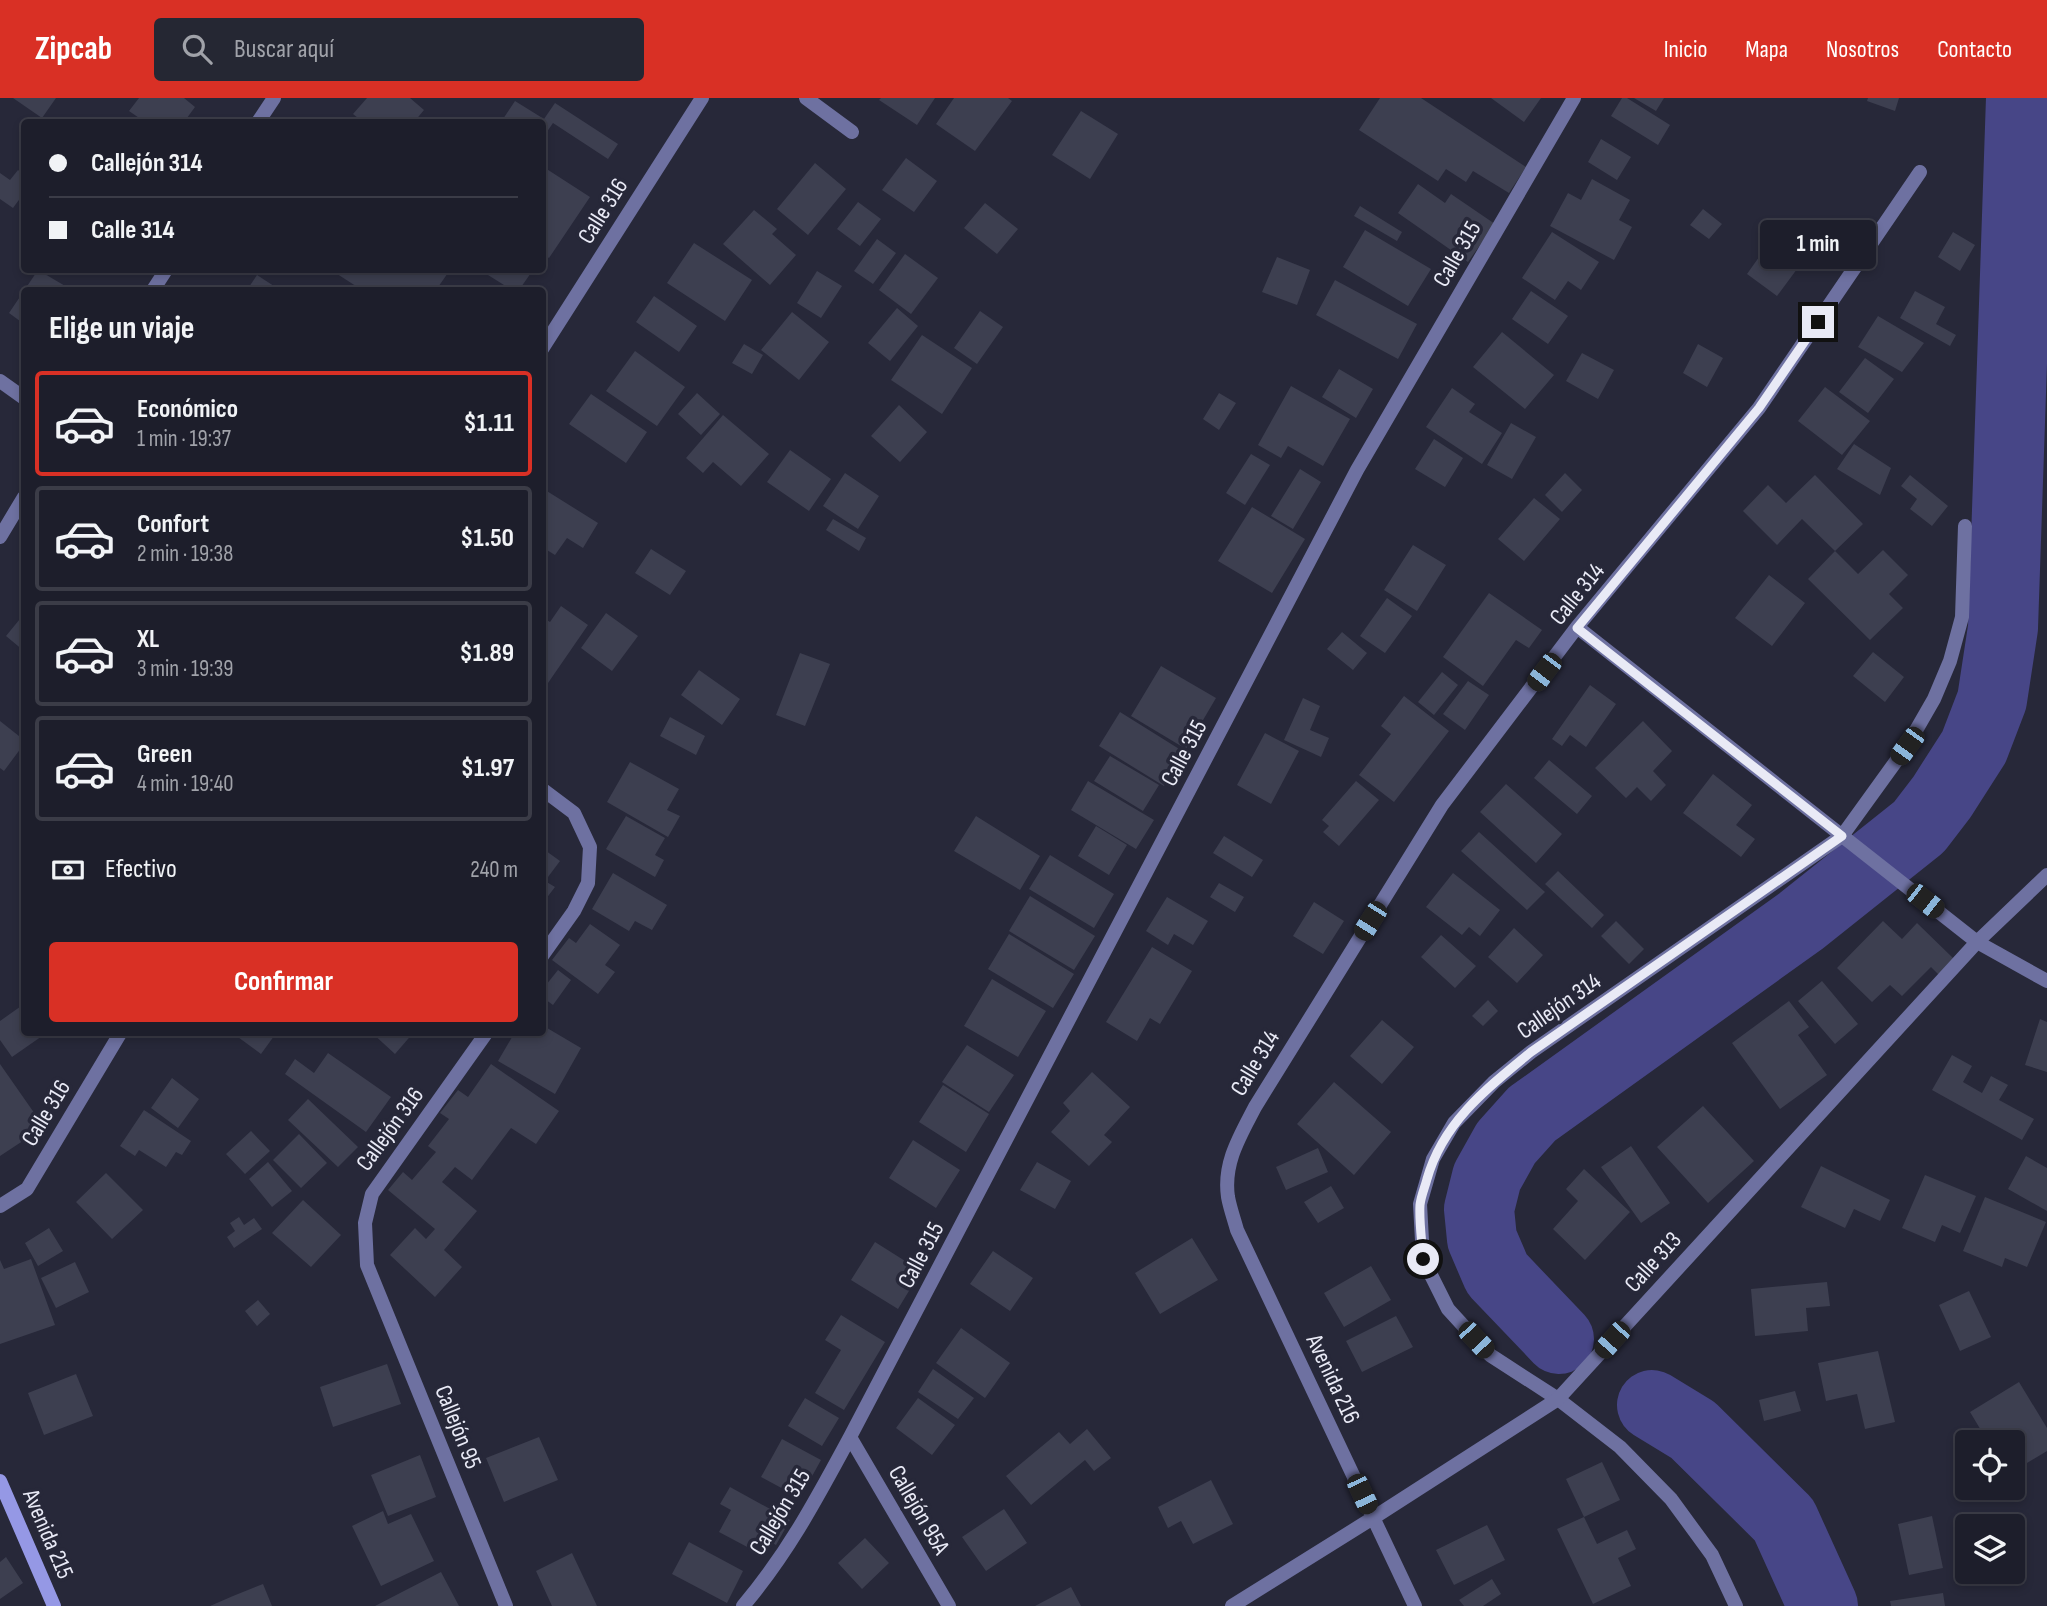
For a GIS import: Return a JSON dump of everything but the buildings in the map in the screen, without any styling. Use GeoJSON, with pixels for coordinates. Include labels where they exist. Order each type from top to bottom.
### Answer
{"type":"FeatureCollection","features":[{"type":"Feature","properties":{"kind":"street"},"geometry":{"type":"LineString","coordinates":[[260,119],[274,98]]}},
{"type":"Feature","properties":{"kind":"street","name":"Calle 316"},"geometry":{"type":"LineString","coordinates":[[546,343],[702,98]]}},
{"type":"Feature","properties":{"kind":"street"},"geometry":{"type":"LineString","coordinates":[[806,98],[852,132]]}},
{"type":"Feature","properties":{"kind":"street","name":"Calle 315"},"geometry":{"type":"LineString","coordinates":[[850,1437],[1357,470],[1574,98]]}},
{"type":"Feature","properties":{"kind":"street","name":"Calle 314"},"geometry":{"type":"LineString","coordinates":[[1227,1167],[1255,1107],[1442,805],[1577,628],[1759,408],[1920,172]]}},
{"type":"Feature","properties":{"kind":"street"},"geometry":{"type":"LineString","coordinates":[[0,381],[21,396]]}},
{"type":"Feature","properties":{"kind":"street"},"geometry":{"type":"LineString","coordinates":[[0,537],[21,501]]}},
{"type":"Feature","properties":{"kind":"street","name":"Callejón 314"},"geometry":{"type":"LineString","coordinates":[[1736,1606],[1712,1555],[1671,1499],[1620,1447],[1558,1399],[1490,1355],[1448,1310],[1423,1259],[1420,1204],[1433,1159],[1454,1123],[1494,1082],[1842,836],[1907,746],[1934,699],[1950,661],[1962,617],[1965,526]]}},
{"type":"Feature","properties":{"kind":"street"},"geometry":{"type":"LineString","coordinates":[[1577,628],[1977,942],[2047,981]]}},
{"type":"Feature","properties":{"kind":"street"},"geometry":{"type":"LineString","coordinates":[[546,792],[574,813],[590,847],[588,883],[574,911],[546,950]]}},
{"type":"Feature","properties":{"kind":"street","name":"Calle 313"},"geometry":{"type":"LineString","coordinates":[[1232,1606],[1558,1399],[1977,942],[2047,875]]}},
{"type":"Feature","properties":{"kind":"street","name":"Calle 316"},"geometry":{"type":"LineString","coordinates":[[0,1206],[27,1189],[119,1036]]}},
{"type":"Feature","properties":{"kind":"street","name":"Callejón 316"},"geometry":{"type":"LineString","coordinates":[[367,1265],[365,1223],[372,1194],[484,1036]]}},
{"type":"Feature","properties":{"kind":"street","name":"Avenida 216"},"geometry":{"type":"LineString","coordinates":[[1227,1167],[1228,1197],[1237,1230],[1415,1606]]}},
{"type":"Feature","properties":{"kind":"street","name":"Callejón 95"},"geometry":{"type":"LineString","coordinates":[[367,1265],[506,1606]]}},
{"type":"Feature","properties":{"kind":"street","name":"Callejón 315"},"geometry":{"type":"LineString","coordinates":[[743,1606],[769,1575],[797,1534],[850,1437]]}},
{"type":"Feature","properties":{"kind":"street","name":"Callejón 95A"},"geometry":{"type":"LineString","coordinates":[[850,1437],[949,1606]]}},
{"type":"Feature","properties":{"kind":"street","name":"Avenida 215"},"geometry":{"type":"LineString","coordinates":[[0,1481],[54,1606]]}},
{"type":"Feature","properties":{"kind":"waterway"},"geometry":{"type":"LineString","coordinates":[[1559,1339],[1497,1274],[1482,1239],[1479,1209],[1487,1177],[1506,1143],[1532,1114],[1801,921],[1919,827],[1974,747],[1992,700],[2003,628],[2021,98]]}},
{"type":"Feature","properties":{"kind":"waterway"},"geometry":{"type":"LineString","coordinates":[[1652,1405],[1693,1430],[1784,1520],[1823,1606]]}},
{"type":"Feature","properties":{"kind":"route"},"geometry":{"type":"LineString","coordinates":[[1423,1259],[1420,1204],[1433,1159],[1454,1123],[1467,1109],[1494,1082],[1531,1052],[1842,836],[1577,628],[1759,408],[1818,322]]}}]}
